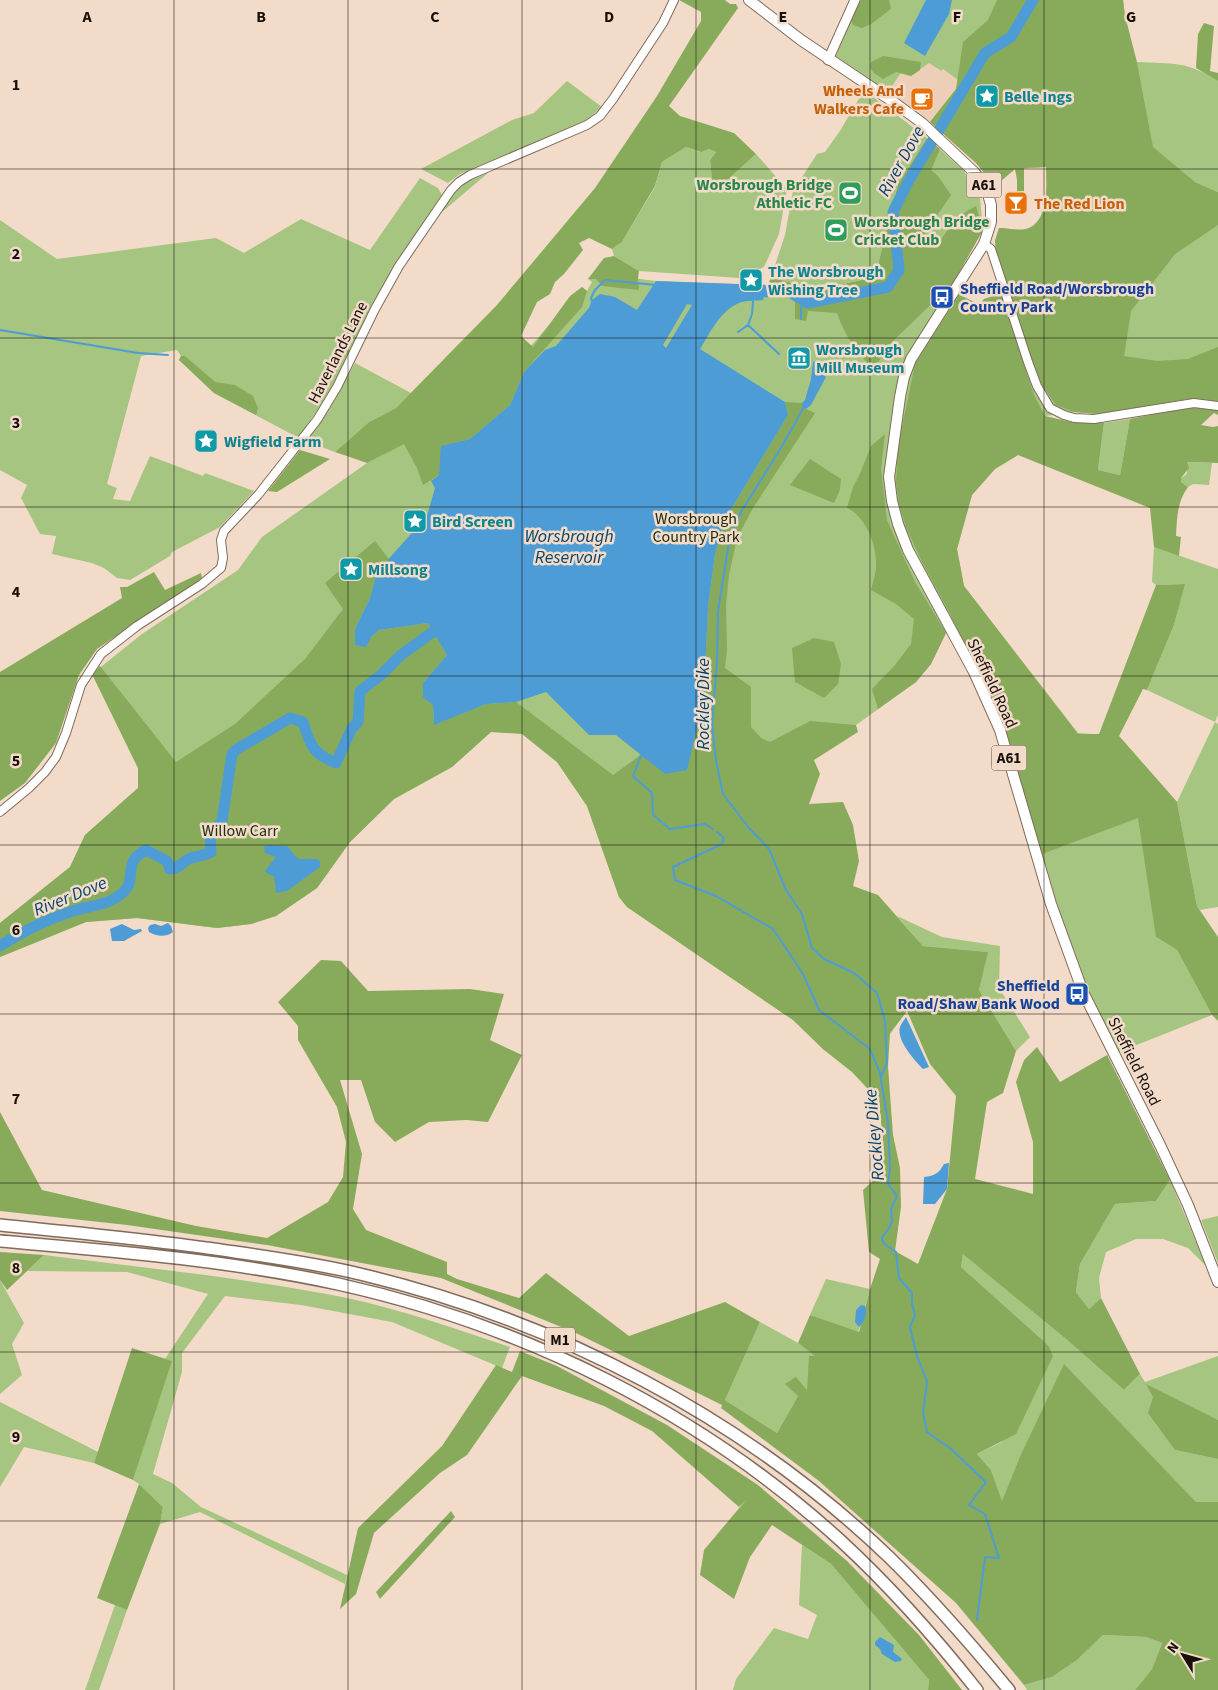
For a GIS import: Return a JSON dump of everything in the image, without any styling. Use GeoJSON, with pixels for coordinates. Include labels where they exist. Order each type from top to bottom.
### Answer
{"type":"FeatureCollection","features":[{"type":"Feature","properties":{"kind":"highway","name":"A61"},"geometry":{"type":"LineString","coordinates":[[749,0],[828,60],[892,101],[922,123],[975,173],[986,187],[991,205],[991,222],[984,244]]}},
{"type":"Feature","properties":{"kind":"highway","name":"Sheffield Road"},"geometry":{"type":"LineString","coordinates":[[984,244],[911,359],[904,377],[889,477],[892,501],[908,550],[974,672],[1000,730],[1051,904],[1083,992],[1188,1205],[1218,1282]]}},
{"type":"Feature","properties":{"kind":"highway","name":"M1"},"geometry":{"type":"LineString","coordinates":[[0,1225],[209,1248],[311,1263],[358,1273],[450,1298],[522,1323],[572,1345],[618,1367],[689,1406],[750,1445],[813,1491],[874,1544],[919,1587],[965,1637],[1008,1690]]}},
{"type":"Feature","properties":{"kind":"highway","name":"M1"},"geometry":{"type":"LineString","coordinates":[[0,1241],[208,1263],[338,1284],[434,1309],[515,1338],[577,1365],[679,1420],[711,1440],[772,1484],[839,1539],[880,1578],[948,1654],[976,1690]]}},
{"type":"Feature","properties":{"kind":"main road"},"geometry":{"type":"LineString","coordinates":[[828,60],[855,0]]}},
{"type":"Feature","properties":{"kind":"street","name":"Haverlands Lane"},"geometry":{"type":"LineString","coordinates":[[0,812],[46,772],[56,757],[66,733],[81,685],[100,654],[137,626],[202,584],[221,568],[223,558],[220,540],[224,531],[258,495],[317,420],[341,380],[375,309],[395,273],[450,190],[470,176],[587,125],[600,116],[644,54],[663,23],[674,0]]}},
{"type":"Feature","properties":{"kind":"street"},"geometry":{"type":"LineString","coordinates":[[984,244],[991,249],[1009,310],[1037,386],[1050,408],[1074,418],[1094,419],[1194,403],[1218,406]]}},
{"type":"Feature","properties":{"kind":"shaded area"},"geometry":{"type":"Polygon","coordinates":[[[929,63],[940,71],[943,69],[958,80],[956,89],[930,122],[888,92],[902,73],[911,76],[929,63]]]}},
{"type":"Feature","properties":{"kind":"green space"},"geometry":{"type":"Polygon","coordinates":[[[679,0],[725,0],[730,4],[736,4],[738,8],[669,106],[680,116],[734,133],[756,154],[724,183],[713,189],[710,160],[716,152],[709,149],[701,152],[686,147],[662,162],[655,186],[622,242],[612,249],[589,238],[579,243],[583,250],[564,274],[555,282],[550,294],[537,302],[521,336],[533,347],[570,296],[582,287],[587,291],[582,307],[524,372],[510,405],[470,439],[442,446],[439,475],[423,485],[417,468],[404,444],[367,463],[335,452],[369,422],[396,408],[497,305],[595,188],[657,96],[701,21],[701,12],[679,0]]]}},
{"type":"Feature","properties":{"kind":"green space","name":"Worsbrough Country Park"},"geometry":{"type":"Polygon","coordinates":[[[861,0],[1123,0],[1125,16],[1137,62],[1188,67],[1198,70],[1218,81],[1218,192],[1195,182],[1215,226],[1218,225],[1218,402],[1187,399],[1099,414],[1074,412],[1045,416],[1018,455],[995,469],[972,495],[957,549],[964,586],[1078,733],[1119,736],[1177,802],[1156,937],[1177,950],[1212,1015],[1119,1052],[1091,996],[1062,921],[1001,720],[949,613],[946,633],[931,664],[916,682],[856,725],[812,742],[754,778],[907,1011],[890,1034],[824,1050],[793,1020],[627,907],[619,897],[587,806],[557,762],[521,733],[491,732],[452,767],[394,799],[350,842],[317,888],[276,916],[251,924],[217,928],[137,918],[86,922],[0,957],[0,923],[70,867],[85,835],[138,788],[138,768],[92,674],[142,634],[238,570],[262,537],[367,463],[404,443],[503,378],[582,287],[587,291],[592,282],[588,279],[593,273],[656,281],[767,285],[788,291],[888,287],[908,182],[931,141],[964,171],[980,198],[983,230],[953,283],[959,294],[980,305],[984,299],[1008,291],[995,241],[999,228],[1026,229],[1034,225],[1039,219],[1045,203],[1046,167],[1015,169],[995,186],[976,163],[930,122],[956,89],[958,80],[943,69],[941,71],[929,63],[911,76],[901,73],[888,92],[836,56],[861,0]]]}},
{"type":"Feature","properties":{"kind":"green space"},"geometry":{"type":"Polygon","coordinates":[[[861,0],[889,0],[891,9],[871,24],[862,28],[853,25],[851,20],[861,0]]]}},
{"type":"Feature","properties":{"kind":"green space"},"geometry":{"type":"Polygon","coordinates":[[[997,0],[1123,0],[1153,147],[1195,182],[1218,192],[1218,225],[1175,254],[1131,311],[1124,356],[1158,361],[1188,359],[1218,347],[1218,402],[1187,399],[1099,414],[1074,412],[1056,405],[1043,387],[1026,350],[996,254],[995,241],[999,228],[1026,229],[1034,225],[1039,219],[1045,203],[1046,167],[1024,168],[1024,191],[1017,192],[1015,169],[995,186],[976,163],[930,122],[956,89],[963,42],[988,20],[997,0]]]}},
{"type":"Feature","properties":{"kind":"green space"},"geometry":{"type":"Polygon","coordinates":[[[1204,23],[1214,26],[1210,71],[1218,73],[1218,81],[1196,68],[1198,34],[1204,23]]]}},
{"type":"Feature","properties":{"kind":"green space"},"geometry":{"type":"Polygon","coordinates":[[[883,56],[921,62],[920,70],[911,76],[896,72],[883,79],[870,68],[871,62],[883,56]]]}},
{"type":"Feature","properties":{"kind":"green space"},"geometry":{"type":"Polygon","coordinates":[[[567,81],[602,107],[582,124],[460,174],[448,183],[421,169],[512,120],[534,113],[567,81]]]}},
{"type":"Feature","properties":{"kind":"green space"},"geometry":{"type":"Polygon","coordinates":[[[864,90],[927,138],[898,184],[875,277],[816,290],[771,277],[785,235],[793,191],[817,154],[825,152],[840,131],[864,90]]]}},
{"type":"Feature","properties":{"kind":"green space"},"geometry":{"type":"Polygon","coordinates":[[[927,138],[940,149],[931,170],[938,176],[951,195],[922,238],[935,248],[957,217],[976,206],[983,230],[953,283],[889,345],[874,369],[852,343],[837,313],[808,311],[806,321],[795,319],[795,302],[769,282],[771,277],[816,290],[875,277],[898,184],[927,138]]]}},
{"type":"Feature","properties":{"kind":"green space"},"geometry":{"type":"Polygon","coordinates":[[[686,147],[700,152],[709,149],[716,152],[710,160],[713,188],[724,183],[756,154],[787,189],[779,234],[764,267],[740,278],[639,271],[614,256],[612,249],[622,242],[655,187],[662,162],[686,147]]]}},
{"type":"Feature","properties":{"kind":"green space"},"geometry":{"type":"Polygon","coordinates":[[[488,173],[435,218],[456,190],[469,181],[488,173]]]}},
{"type":"Feature","properties":{"kind":"green space"},"geometry":{"type":"Polygon","coordinates":[[[420,178],[438,188],[442,195],[391,271],[371,307],[333,386],[300,436],[295,436],[214,393],[179,360],[181,356],[177,350],[141,356],[107,484],[117,488],[113,499],[130,501],[150,456],[203,476],[205,473],[254,491],[220,527],[172,552],[170,556],[130,580],[117,578],[104,568],[92,563],[52,554],[56,536],[40,534],[21,498],[27,485],[0,470],[0,220],[57,259],[216,238],[244,253],[301,219],[370,250],[420,178]]]}},
{"type":"Feature","properties":{"kind":"green space"},"geometry":{"type":"Polygon","coordinates":[[[614,256],[639,271],[639,290],[602,286],[596,279],[588,279],[604,258],[614,256]]]}},
{"type":"Feature","properties":{"kind":"green space"},"geometry":{"type":"Polygon","coordinates":[[[1001,294],[1034,395],[1045,416],[1075,423],[1104,423],[1098,470],[1120,475],[1130,419],[1194,406],[1218,409],[1218,415],[1214,413],[1201,425],[1218,426],[1218,463],[1187,462],[1189,468],[1181,478],[1181,482],[1188,487],[1182,498],[1177,517],[1176,536],[1181,537],[1179,556],[1154,547],[1150,508],[1018,455],[995,469],[972,495],[957,549],[964,586],[1078,734],[1099,734],[1156,585],[1185,584],[1174,625],[1147,690],[1143,689],[1119,736],[1177,802],[1197,906],[1218,937],[1218,1021],[1212,1015],[1177,950],[1156,937],[1138,818],[1042,854],[1001,720],[949,612],[923,564],[906,527],[899,504],[896,483],[898,446],[915,364],[959,295],[980,305],[984,299],[1001,294]]]}},
{"type":"Feature","properties":{"kind":"green space"},"geometry":{"type":"Polygon","coordinates":[[[181,356],[185,356],[215,382],[235,385],[253,396],[258,408],[256,415],[214,393],[179,360],[181,356]]]}},
{"type":"Feature","properties":{"kind":"green space"},"geometry":{"type":"Polygon","coordinates":[[[355,363],[411,393],[396,408],[369,422],[335,452],[308,442],[310,434],[329,410],[355,363]]]}},
{"type":"Feature","properties":{"kind":"green space","name":"Willow Carr"},"geometry":{"type":"Polygon","coordinates":[[[785,402],[802,403],[802,407],[815,413],[753,508],[737,538],[729,575],[726,605],[727,651],[725,668],[751,687],[751,727],[761,738],[770,742],[810,721],[856,725],[858,732],[814,760],[820,774],[809,804],[843,802],[853,825],[859,861],[853,886],[878,895],[923,946],[988,952],[979,990],[1016,1051],[1003,1093],[987,1102],[975,1179],[1033,1194],[1033,1142],[1016,1082],[1024,1060],[1037,1047],[1060,1082],[1107,1055],[1170,1180],[1156,1201],[1115,1204],[1080,1264],[1076,1292],[1089,1309],[1101,1298],[1140,1374],[1124,1390],[1066,1339],[963,1254],[961,1267],[1048,1345],[1053,1356],[1016,1434],[977,1454],[991,1470],[1002,1501],[1020,1456],[1064,1364],[1196,1502],[1218,1502],[1218,1690],[1135,1690],[1152,1669],[1162,1643],[1146,1637],[1103,1635],[1077,1660],[1052,1677],[1024,1685],[956,1603],[819,1481],[721,1408],[722,1405],[576,1333],[441,1278],[267,1245],[127,1225],[0,1211],[0,1112],[42,1190],[196,1226],[267,1238],[328,1202],[343,1177],[346,1142],[337,1107],[298,1040],[298,1026],[278,1002],[321,960],[341,961],[368,991],[470,989],[504,994],[490,1040],[522,1055],[488,1122],[466,1120],[429,1122],[395,1142],[375,1122],[361,1080],[340,1080],[362,1154],[353,1209],[366,1230],[447,1262],[447,1274],[457,1279],[519,1298],[546,1273],[629,1336],[725,1302],[760,1322],[725,1400],[777,1433],[798,1396],[785,1384],[796,1377],[807,1390],[809,1356],[815,1356],[798,1343],[810,1315],[859,1332],[880,1259],[869,1252],[863,1190],[878,1176],[884,1153],[879,1101],[852,1072],[824,1050],[793,1020],[627,907],[619,897],[587,806],[557,762],[522,734],[491,732],[452,767],[394,799],[350,842],[317,888],[276,916],[251,924],[217,928],[137,918],[86,922],[0,957],[0,923],[70,867],[85,835],[138,788],[138,768],[92,674],[100,666],[176,762],[235,724],[305,659],[343,609],[325,583],[375,541],[389,559],[377,572],[370,598],[355,629],[371,637],[379,630],[428,623],[447,655],[423,683],[433,705],[434,724],[486,704],[516,702],[613,775],[642,754],[665,774],[698,724],[705,671],[708,607],[715,554],[724,521],[788,415],[785,402]],[[907,1011],[890,1033],[888,1066],[893,1135],[900,1168],[901,1207],[895,1251],[918,1264],[947,1189],[956,1096],[930,1064],[907,1011]]]}},
{"type":"Feature","properties":{"kind":"green space"},"geometry":{"type":"Polygon","coordinates":[[[1130,419],[1120,475],[1098,470],[1104,423],[1130,419]]]}},
{"type":"Feature","properties":{"kind":"green space"},"geometry":{"type":"Polygon","coordinates":[[[885,434],[881,469],[887,520],[915,582],[946,633],[931,664],[916,682],[878,709],[872,689],[895,665],[911,644],[914,619],[896,604],[871,590],[876,569],[872,539],[859,517],[847,508],[853,487],[871,446],[885,434]]]}},
{"type":"Feature","properties":{"kind":"green space"},"geometry":{"type":"Polygon","coordinates":[[[300,450],[330,459],[277,492],[268,491],[300,450]]]}},
{"type":"Feature","properties":{"kind":"green space"},"geometry":{"type":"Polygon","coordinates":[[[810,459],[841,479],[840,490],[834,503],[790,485],[810,459]]]}},
{"type":"Feature","properties":{"kind":"green space"},"geometry":{"type":"Polygon","coordinates":[[[1186,462],[1212,463],[1209,485],[1193,484],[1188,487],[1181,482],[1181,478],[1187,474],[1186,462]]]}},
{"type":"Feature","properties":{"kind":"green space"},"geometry":{"type":"Polygon","coordinates":[[[1154,547],[1218,569],[1218,715],[1215,722],[1147,690],[1174,625],[1184,584],[1156,585],[1152,582],[1154,547]]]}},
{"type":"Feature","properties":{"kind":"green space"},"geometry":{"type":"Polygon","coordinates":[[[154,572],[165,590],[201,573],[202,578],[97,649],[79,675],[56,743],[25,783],[0,801],[0,672],[122,598],[120,587],[127,587],[154,572]]]}},
{"type":"Feature","properties":{"kind":"green space"},"geometry":{"type":"Polygon","coordinates":[[[814,638],[834,642],[841,664],[838,684],[824,698],[795,682],[792,648],[814,638]]]}},
{"type":"Feature","properties":{"kind":"green space"},"geometry":{"type":"Polygon","coordinates":[[[1215,722],[1218,724],[1218,907],[1200,910],[1197,906],[1177,802],[1215,722]]]}},
{"type":"Feature","properties":{"kind":"green space"},"geometry":{"type":"Polygon","coordinates":[[[897,916],[942,937],[1000,946],[999,988],[1030,1037],[1016,1051],[979,990],[987,952],[923,946],[897,916]]]}},
{"type":"Feature","properties":{"kind":"green space"},"geometry":{"type":"Polygon","coordinates":[[[1170,1180],[1206,1266],[1188,1248],[1163,1239],[1136,1239],[1106,1252],[1099,1278],[1101,1298],[1089,1309],[1076,1292],[1080,1264],[1115,1204],[1156,1201],[1170,1180]]]}},
{"type":"Feature","properties":{"kind":"green space"},"geometry":{"type":"Polygon","coordinates":[[[1218,1216],[1218,1263],[1201,1220],[1218,1216]]]}},
{"type":"Feature","properties":{"kind":"green space"},"geometry":{"type":"Polygon","coordinates":[[[0,1252],[44,1255],[7,1290],[0,1280],[0,1252]]]}},
{"type":"Feature","properties":{"kind":"green space"},"geometry":{"type":"Polygon","coordinates":[[[963,1253],[1124,1390],[1140,1374],[1145,1382],[1218,1356],[1218,1420],[1153,1397],[1175,1450],[1218,1459],[1218,1502],[1196,1502],[1064,1365],[1020,1456],[1002,1502],[991,1470],[977,1454],[1002,1442],[1048,1345],[961,1267],[963,1253]]]}},
{"type":"Feature","properties":{"kind":"green space"},"geometry":{"type":"Polygon","coordinates":[[[44,1255],[234,1279],[347,1298],[409,1314],[510,1347],[502,1368],[392,1322],[301,1305],[225,1296],[182,1353],[182,1372],[153,1474],[172,1483],[201,1507],[347,1575],[345,1584],[200,1512],[160,1524],[163,1507],[133,1480],[171,1361],[165,1359],[208,1294],[127,1272],[27,1271],[44,1255]]]}},
{"type":"Feature","properties":{"kind":"green space"},"geometry":{"type":"Polygon","coordinates":[[[826,1279],[870,1289],[858,1333],[810,1315],[826,1279]]]}},
{"type":"Feature","properties":{"kind":"green space"},"geometry":{"type":"Polygon","coordinates":[[[0,1280],[24,1323],[12,1344],[22,1375],[0,1394],[0,1280]]]}},
{"type":"Feature","properties":{"kind":"green space"},"geometry":{"type":"Polygon","coordinates":[[[760,1322],[798,1343],[816,1356],[807,1391],[798,1396],[777,1433],[725,1400],[760,1322]]]}},
{"type":"Feature","properties":{"kind":"green space"},"geometry":{"type":"Polygon","coordinates":[[[132,1348],[172,1361],[133,1480],[94,1463],[132,1348]]]}},
{"type":"Feature","properties":{"kind":"green space"},"geometry":{"type":"Polygon","coordinates":[[[520,1351],[557,1366],[667,1425],[758,1485],[847,1561],[919,1635],[962,1690],[928,1690],[929,1680],[831,1564],[772,1525],[750,1557],[734,1599],[700,1575],[704,1550],[746,1500],[739,1507],[652,1431],[604,1406],[522,1376],[467,1455],[440,1473],[374,1533],[356,1594],[340,1609],[358,1528],[442,1446],[496,1365],[512,1372],[520,1351]]]}},
{"type":"Feature","properties":{"kind":"green space"},"geometry":{"type":"Polygon","coordinates":[[[1146,1384],[1218,1420],[1218,1459],[1175,1450],[1148,1413],[1153,1397],[1146,1384]]]}},
{"type":"Feature","properties":{"kind":"green space"},"geometry":{"type":"Polygon","coordinates":[[[0,1402],[98,1452],[94,1463],[24,1447],[0,1487],[0,1402]]]}},
{"type":"Feature","properties":{"kind":"green space"},"geometry":{"type":"Polygon","coordinates":[[[139,1484],[163,1507],[160,1524],[127,1610],[97,1598],[139,1484]]]}},
{"type":"Feature","properties":{"kind":"green space"},"geometry":{"type":"Polygon","coordinates":[[[451,1511],[455,1517],[380,1599],[376,1592],[451,1511]]]}},
{"type":"Feature","properties":{"kind":"green space"},"geometry":{"type":"Polygon","coordinates":[[[802,1545],[831,1564],[929,1680],[928,1690],[733,1690],[736,1679],[774,1628],[808,1639],[817,1615],[799,1605],[802,1545]]]}},
{"type":"Feature","properties":{"kind":"green space"},"geometry":{"type":"Polygon","coordinates":[[[115,1605],[127,1610],[99,1690],[85,1690],[115,1605]]]}},
{"type":"Feature","properties":{"kind":"green space"},"geometry":{"type":"Polygon","coordinates":[[[1103,1635],[1146,1637],[1162,1643],[1152,1669],[1135,1690],[1027,1690],[1024,1685],[1052,1677],[1077,1660],[1103,1635]]]}},
{"type":"Feature","properties":{"kind":"water"},"geometry":{"type":"Polygon","coordinates":[[[926,0],[952,0],[949,14],[925,56],[904,43],[926,0]]]}},
{"type":"Feature","properties":{"kind":"water","name":"Worsbrough Reservoir"},"geometry":{"type":"Polygon","coordinates":[[[656,281],[767,285],[763,300],[742,302],[726,311],[700,349],[785,402],[788,415],[724,521],[715,554],[708,607],[705,671],[698,724],[687,770],[665,774],[616,735],[589,735],[546,692],[516,702],[486,704],[434,725],[433,705],[423,697],[423,683],[447,655],[428,623],[379,630],[371,637],[366,647],[355,645],[355,629],[370,598],[377,572],[427,516],[435,488],[431,481],[439,475],[441,446],[470,439],[510,405],[524,372],[545,350],[556,346],[589,308],[592,300],[600,294],[615,297],[637,310],[656,281]],[[687,304],[663,345],[666,348],[692,305],[687,304]]]}},
{"type":"Feature","properties":{"kind":"water"},"geometry":{"type":"Polygon","coordinates":[[[816,361],[826,377],[811,405],[806,409],[802,407],[802,403],[805,400],[811,379],[813,362],[816,361]]]}},
{"type":"Feature","properties":{"kind":"water"},"geometry":{"type":"Polygon","coordinates":[[[264,846],[287,846],[298,859],[317,859],[320,862],[320,867],[287,891],[276,893],[274,876],[265,871],[276,857],[265,853],[264,846]]]}},
{"type":"Feature","properties":{"kind":"water"},"geometry":{"type":"Polygon","coordinates":[[[168,923],[173,932],[170,934],[161,936],[149,932],[148,928],[150,925],[161,926],[168,923]]]}},
{"type":"Feature","properties":{"kind":"water"},"geometry":{"type":"Polygon","coordinates":[[[122,924],[134,930],[141,929],[142,931],[124,941],[112,941],[110,929],[122,924]]]}},
{"type":"Feature","properties":{"kind":"water"},"geometry":{"type":"Polygon","coordinates":[[[906,1017],[929,1067],[923,1069],[903,1044],[900,1027],[906,1017]]]}},
{"type":"Feature","properties":{"kind":"water"},"geometry":{"type":"Polygon","coordinates":[[[949,1163],[947,1189],[935,1204],[923,1204],[924,1177],[931,1176],[940,1170],[944,1164],[949,1163]]]}},
{"type":"Feature","properties":{"kind":"water"},"geometry":{"type":"Polygon","coordinates":[[[861,1305],[865,1306],[866,1314],[859,1327],[855,1322],[856,1310],[861,1305]]]}},
{"type":"Feature","properties":{"kind":"water"},"geometry":{"type":"Polygon","coordinates":[[[880,1637],[894,1645],[893,1652],[902,1659],[901,1661],[895,1662],[882,1654],[875,1645],[875,1642],[880,1637]]]}},
{"type":"Feature","properties":{"kind":"waterway","name":"River Dove"},"geometry":{"type":"LineString","coordinates":[[751,292],[788,291],[808,303],[888,287],[899,270],[893,212],[908,182],[985,53],[1011,37],[1033,0]]}},
{"type":"Feature","properties":{"kind":"waterway"},"geometry":{"type":"LineString","coordinates":[[592,301],[591,298],[595,290],[605,280],[656,285]]}},
{"type":"Feature","properties":{"kind":"waterway"},"geometry":{"type":"LineString","coordinates":[[753,301],[752,314],[748,325],[779,354]]}},
{"type":"Feature","properties":{"kind":"waterway"},"geometry":{"type":"LineString","coordinates":[[801,319],[801,307],[808,303]]}},
{"type":"Feature","properties":{"kind":"waterway"},"geometry":{"type":"LineString","coordinates":[[738,332],[748,325]]}},
{"type":"Feature","properties":{"kind":"waterway"},"geometry":{"type":"LineString","coordinates":[[0,330],[138,353],[168,355]]}},
{"type":"Feature","properties":{"kind":"waterway","name":"Rockley Dike"},"geometry":{"type":"LineString","coordinates":[[805,405],[781,448],[742,510],[730,536],[718,611],[717,662],[712,724],[716,761],[723,794],[749,828],[769,849],[786,890],[802,914],[812,948],[824,959],[854,973],[877,993],[885,1021],[887,1063],[881,1076]]}},
{"type":"Feature","properties":{"kind":"waterway","name":"River Dove"},"geometry":{"type":"LineString","coordinates":[[0,946],[27,930],[56,917],[104,903],[120,895],[129,883],[131,866],[138,855],[146,850],[167,861],[170,869],[178,867],[190,858],[211,852],[210,835],[222,821],[232,754],[237,749],[290,718],[303,722],[310,743],[317,752],[336,763],[352,728],[358,722],[360,691],[381,675],[401,655],[445,623]]}},
{"type":"Feature","properties":{"kind":"waterway","name":"Rockley Dike"},"geometry":{"type":"LineString","coordinates":[[642,753],[633,776],[652,793],[653,815],[670,829],[705,824],[713,829]]}},
{"type":"Feature","properties":{"kind":"waterway","name":"Rockley Dike"},"geometry":{"type":"LineString","coordinates":[[717,832],[724,838],[722,844],[673,867],[675,880],[716,896],[773,929],[803,974],[819,1010],[870,1049],[880,1073],[888,1123],[890,1168],[888,1184],[897,1196],[891,1209],[892,1222],[882,1238],[886,1245],[896,1252],[899,1278],[912,1293],[915,1315],[910,1327],[917,1356],[927,1381],[923,1413],[927,1432],[951,1449],[986,1482],[969,1505],[985,1514],[999,1558],[985,1557],[977,1620]]}},
{"type":"Feature","properties":{"kind":"place","name":"Belle Ings"},"geometry":{"type":"Point","coordinates":[987,96]}},
{"type":"Feature","properties":{"kind":"place","name":"Wheels And Walkers Cafe"},"geometry":{"type":"Point","coordinates":[922,99]}},
{"type":"Feature","properties":{"kind":"place","name":"Worsbrough Bridge Athletic FC"},"geometry":{"type":"Point","coordinates":[850,193]}},
{"type":"Feature","properties":{"kind":"place","name":"The Red Lion"},"geometry":{"type":"Point","coordinates":[1016,203]}},
{"type":"Feature","properties":{"kind":"place","name":"Worsbrough Bridge Cricket Club"},"geometry":{"type":"Point","coordinates":[836,230]}},
{"type":"Feature","properties":{"kind":"place","name":"The Worsbrough Wishing Tree"},"geometry":{"type":"Point","coordinates":[751,280]}},
{"type":"Feature","properties":{"kind":"place","name":"Sheffield Road/Worsbrough Country Park"},"geometry":{"type":"Point","coordinates":[942,297]}},
{"type":"Feature","properties":{"kind":"place","name":"Worsbrough Mill Museum"},"geometry":{"type":"Point","coordinates":[799,358]}},
{"type":"Feature","properties":{"kind":"place","name":"Wigfield Farm"},"geometry":{"type":"Point","coordinates":[206,441]}},
{"type":"Feature","properties":{"kind":"place","name":"Bird Screen"},"geometry":{"type":"Point","coordinates":[415,521]}},
{"type":"Feature","properties":{"kind":"place","name":"Millsong"},"geometry":{"type":"Point","coordinates":[351,569]}},
{"type":"Feature","properties":{"kind":"place","name":"Sheffield Road/Shaw Bank Wood"},"geometry":{"type":"Point","coordinates":[1077,994]}}]}
